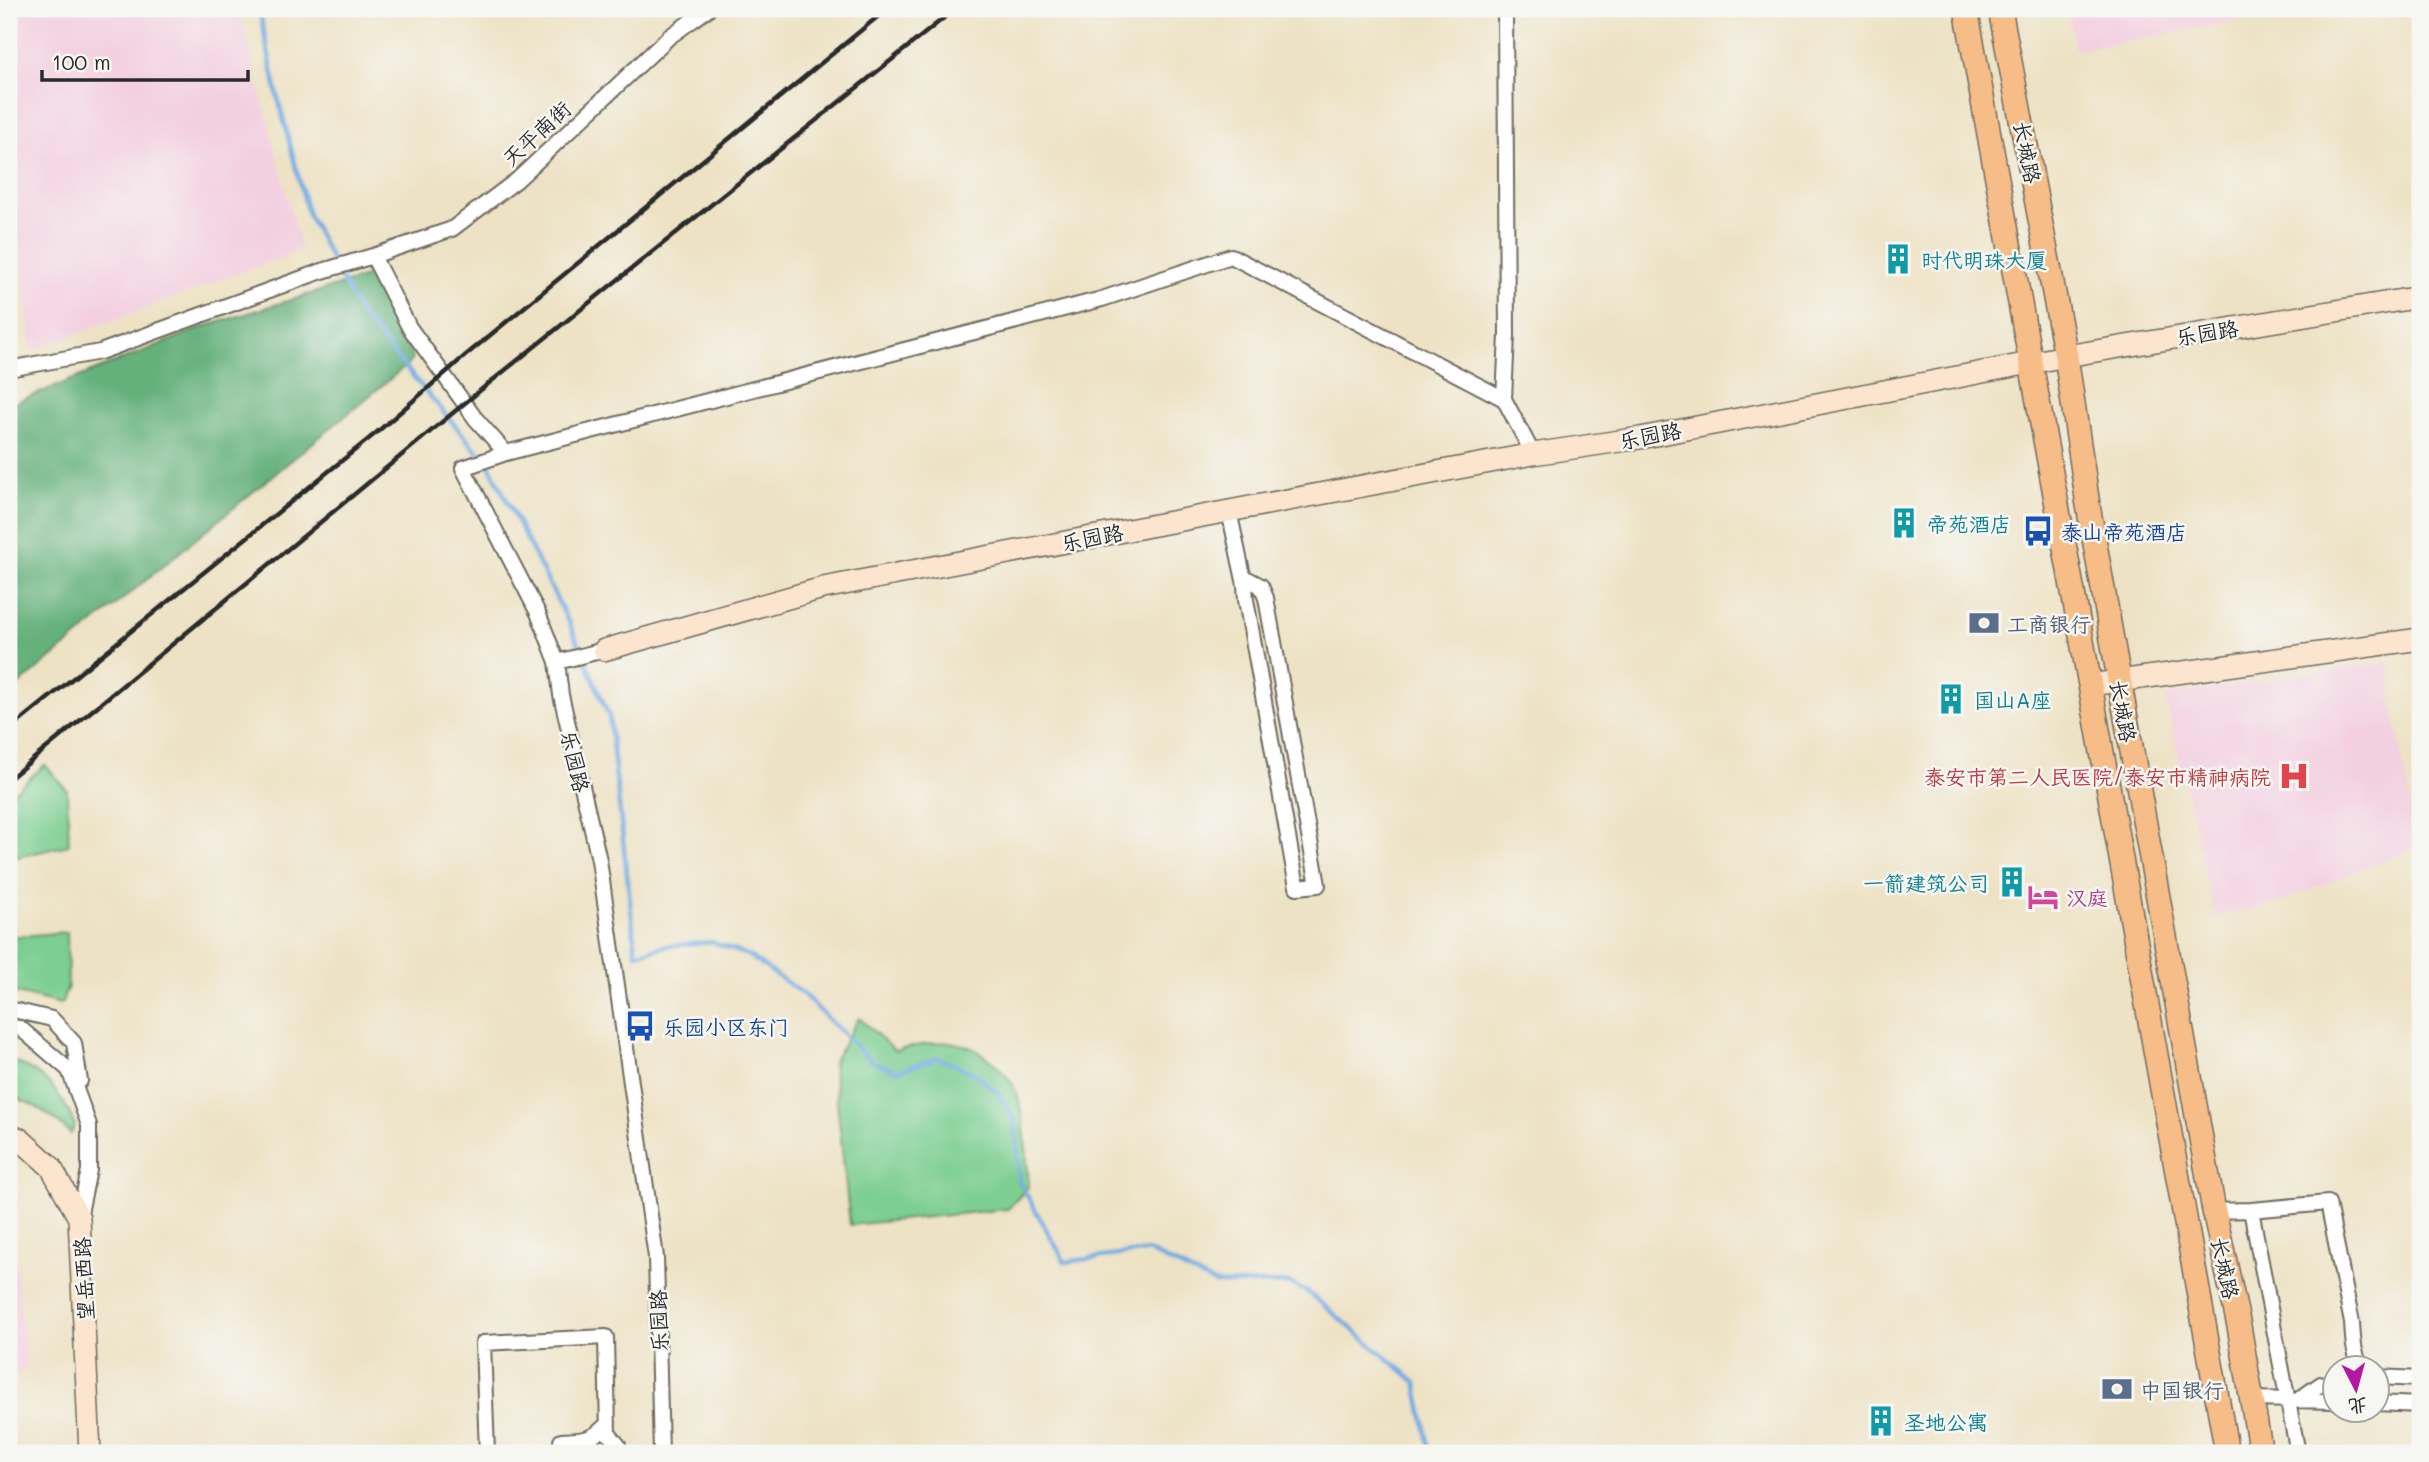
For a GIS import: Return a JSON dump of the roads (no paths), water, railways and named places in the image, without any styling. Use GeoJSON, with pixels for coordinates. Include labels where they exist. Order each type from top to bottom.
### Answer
{"type":"FeatureCollection","features":[{"type":"Feature","properties":{"kind":"main road","name":"长城路"},"geometry":{"type":"LineString","coordinates":[[1966,9],[2227,1453]]}},
{"type":"Feature","properties":{"kind":"main road","name":"长城路"},"geometry":{"type":"LineString","coordinates":[[2000,9],[2066,356],[2088,505],[2119,682],[2214,1211],[2261,1453]]}},
{"type":"Feature","properties":{"kind":"street","name":"天平南街"},"geometry":{"type":"LineString","coordinates":[[9,369],[100,352],[319,272],[452,229],[517,180],[669,37],[708,9]]}},
{"type":"Feature","properties":{"kind":"street"},"geometry":{"type":"LineString","coordinates":[[1505,9],[1507,335],[1504,398],[1533,454]]}},
{"type":"Feature","properties":{"kind":"street"},"geometry":{"type":"LineString","coordinates":[[373,256],[409,327],[500,455]]}},
{"type":"Feature","properties":{"kind":"street"},"geometry":{"type":"LineString","coordinates":[[563,661],[463,468],[500,455],[1102,299],[1231,257],[1504,398]]}},
{"type":"Feature","properties":{"kind":"street","name":"乐园路"},"geometry":{"type":"LineString","coordinates":[[661,1453],[656,1257],[599,860],[561,695],[563,661],[823,589],[1533,454],[1640,438],[2066,356],[2420,297]]}},
{"type":"Feature","properties":{"kind":"street"},"geometry":{"type":"LineString","coordinates":[[1228,511],[1244,577],[1297,887],[1318,885],[1266,598],[1261,586],[1244,577]]}},
{"type":"Feature","properties":{"kind":"street"},"geometry":{"type":"LineString","coordinates":[[2090,685],[2420,639]]}},
{"type":"Feature","properties":{"kind":"street"},"geometry":{"type":"LineString","coordinates":[[9,1009],[52,1019],[74,1043],[84,1114]]}},
{"type":"Feature","properties":{"kind":"street"},"geometry":{"type":"LineString","coordinates":[[9,1027],[20,1028],[69,1070],[89,1125],[89,1170],[79,1218]]}},
{"type":"Feature","properties":{"kind":"street","name":"望岳西路"},"geometry":{"type":"LineString","coordinates":[[9,1135],[20,1139],[51,1167],[79,1218],[90,1453]]}},
{"type":"Feature","properties":{"kind":"street"},"geometry":{"type":"LineString","coordinates":[[2214,1211],[2328,1203],[2357,1354]]}},
{"type":"Feature","properties":{"kind":"street"},"geometry":{"type":"LineString","coordinates":[[2251,1210],[2293,1399],[2298,1453]]}},
{"type":"Feature","properties":{"kind":"street"},"geometry":{"type":"LineString","coordinates":[[487,1453],[483,1343],[606,1338],[608,1433],[620,1453]]}},
{"type":"Feature","properties":{"kind":"street"},"geometry":{"type":"LineString","coordinates":[[2390,1378],[2420,1379]]}},
{"type":"Feature","properties":{"kind":"street"},"geometry":{"type":"LineString","coordinates":[[2293,1399],[2320,1385]]}},
{"type":"Feature","properties":{"kind":"street"},"geometry":{"type":"LineString","coordinates":[[2251,1399],[2320,1400]]}},
{"type":"Feature","properties":{"kind":"street"},"geometry":{"type":"LineString","coordinates":[[2390,1404],[2420,1405]]}},
{"type":"Feature","properties":{"kind":"street"},"geometry":{"type":"LineString","coordinates":[[561,1441],[584,1440],[597,1436],[608,1423]]}},
{"type":"Feature","properties":{"kind":"waterway"},"geometry":{"type":"LineString","coordinates":[[259,9],[278,98],[308,214],[360,314],[482,457]]}},
{"type":"Feature","properties":{"kind":"waterway"},"geometry":{"type":"LineString","coordinates":[[488,463],[571,627],[609,716],[636,954],[665,946],[712,942],[749,956],[802,993],[872,1062],[898,1071],[938,1058],[974,1073],[1000,1095],[1015,1122],[1020,1183],[1065,1262],[1148,1251],[1216,1284],[1290,1283],[1309,1293],[1416,1382],[1430,1453]]}},
{"type":"Feature","properties":{"kind":"railway"},"geometry":{"type":"LineString","coordinates":[[9,730],[376,433],[466,355],[887,9]]}},
{"type":"Feature","properties":{"kind":"railway"},"geometry":{"type":"LineString","coordinates":[[9,779],[488,384],[955,9]]}},
{"type":"Feature","properties":{"kind":"place","name":"时代明珠大厦"},"geometry":{"type":"Point","coordinates":[1898,259]}},
{"type":"Feature","properties":{"kind":"place","name":"帝苑酒店"},"geometry":{"type":"Point","coordinates":[1904,523]}},
{"type":"Feature","properties":{"kind":"place","name":"泰山帝苑酒店"},"geometry":{"type":"Point","coordinates":[2038,531]}},
{"type":"Feature","properties":{"kind":"place","name":"工商银行"},"geometry":{"type":"Point","coordinates":[1984,623]}},
{"type":"Feature","properties":{"kind":"place","name":"国山A座"},"geometry":{"type":"Point","coordinates":[1951,699]}},
{"type":"Feature","properties":{"kind":"place","name":"泰安市第二人民医院/泰安市精神病院"},"geometry":{"type":"Point","coordinates":[2294,776]}},
{"type":"Feature","properties":{"kind":"place","name":"一箭建筑公司"},"geometry":{"type":"Point","coordinates":[2012,882]}},
{"type":"Feature","properties":{"kind":"place","name":"汉庭"},"geometry":{"type":"Point","coordinates":[2043,897]}},
{"type":"Feature","properties":{"kind":"place","name":"乐园小区东门"},"geometry":{"type":"Point","coordinates":[640,1026]}},
{"type":"Feature","properties":{"kind":"place","name":"中国银行"},"geometry":{"type":"Point","coordinates":[2117,1389]}},
{"type":"Feature","properties":{"kind":"place","name":"圣地公寓"},"geometry":{"type":"Point","coordinates":[1881,1421]}}]}
